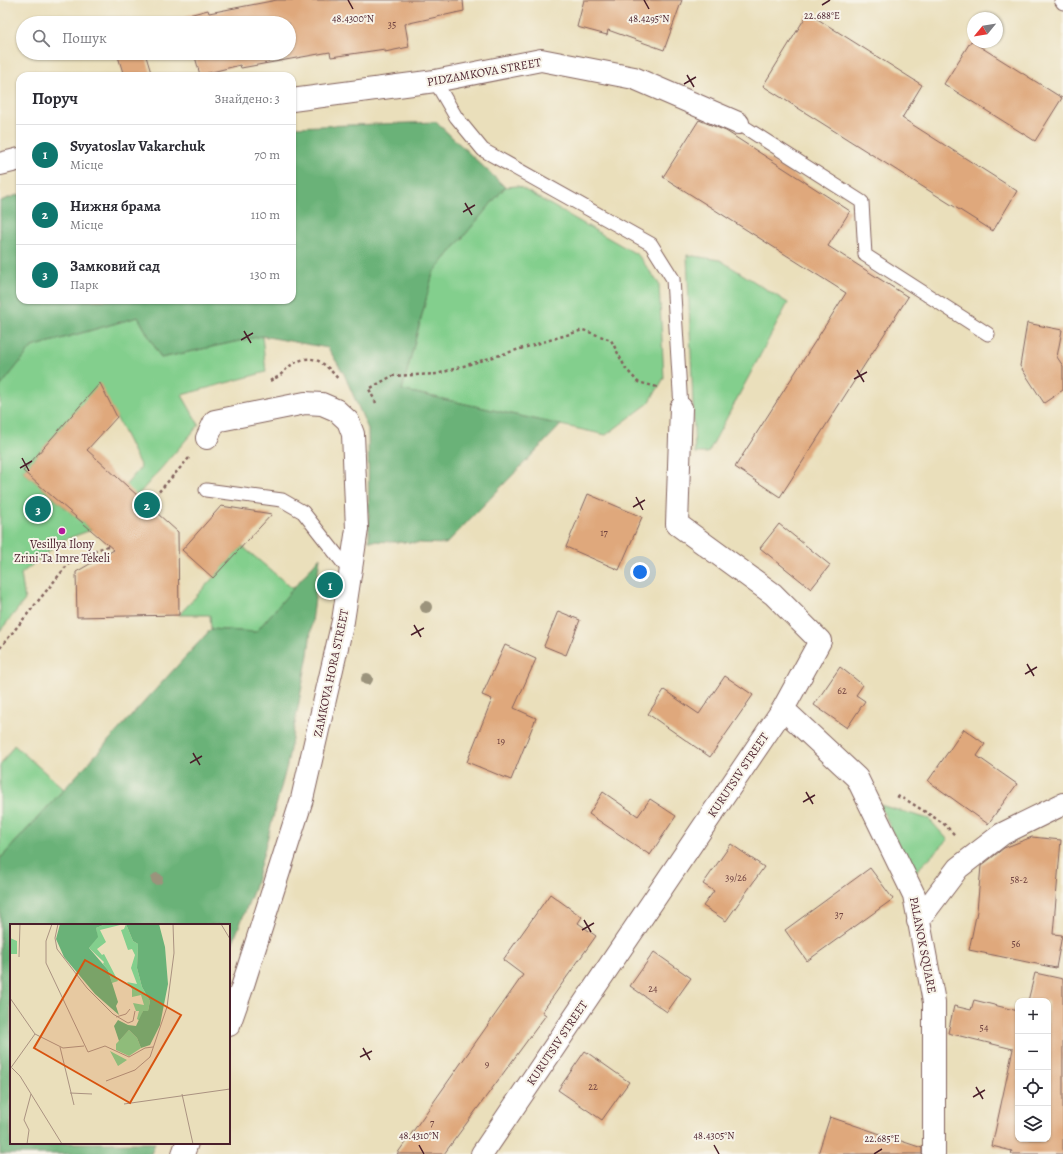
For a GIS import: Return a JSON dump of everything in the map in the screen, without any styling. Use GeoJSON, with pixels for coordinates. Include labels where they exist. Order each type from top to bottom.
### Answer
{"type":"FeatureCollection","features":[{"type":"Feature","properties":{"kind":"street","name":"PIDZAMKOVA STREET"},"geometry":{"type":"LineString","coordinates":[[296,99],[435,81],[541,60],[634,78],[738,123]]}},
{"type":"Feature","properties":{"kind":"street"},"geometry":{"type":"LineString","coordinates":[[0,164],[16,160]]}},
{"type":"Feature","properties":{"kind":"street","name":"KURUTSIV STREET"},"geometry":{"type":"LineString","coordinates":[[482,1154],[783,709],[820,641],[773,594],[677,524],[681,401]]}},
{"type":"Feature","properties":{"kind":"street","name":"ZAMKOVA HORA STREET"},"geometry":{"type":"LineString","coordinates":[[207,438],[215,421],[305,403],[322,404],[336,410],[348,420],[353,434],[357,529],[343,621],[302,799],[230,1022]]}},
{"type":"Feature","properties":{"kind":"street","name":"PALANOK SQUARE"},"geometry":{"type":"LineString","coordinates":[[783,709],[857,778],[914,895],[934,1002],[934,1154]]}},
{"type":"Feature","properties":{"kind":"street"},"geometry":{"type":"LineString","coordinates":[[918,921],[958,868],[1002,834],[1063,804]]}},
{"type":"Feature","properties":{"kind":"street"},"geometry":{"type":"LineString","coordinates":[[183,1154],[187,1144]]}},
{"type":"Feature","properties":{"kind":"lane"},"geometry":{"type":"LineString","coordinates":[[1060,0],[1063,3]]}},
{"type":"Feature","properties":{"kind":"lane"},"geometry":{"type":"LineString","coordinates":[[435,81],[456,117],[483,150],[651,244],[674,279],[681,401]]}},
{"type":"Feature","properties":{"kind":"lane"},"geometry":{"type":"LineString","coordinates":[[738,123],[862,202],[865,255],[988,334]]}},
{"type":"Feature","properties":{"kind":"lane"},"geometry":{"type":"LineString","coordinates":[[206,490],[282,500],[303,512],[350,573]]}},
{"type":"Feature","properties":{"kind":"path"},"geometry":{"type":"LineString","coordinates":[[376,403],[369,389],[392,376],[437,374],[583,330],[612,340],[626,369],[638,382],[681,401]]}},
{"type":"Feature","properties":{"kind":"path"},"geometry":{"type":"LineString","coordinates":[[265,384],[279,376],[289,366],[302,359],[315,359],[329,368],[341,383]]}},
{"type":"Feature","properties":{"kind":"path"},"geometry":{"type":"LineString","coordinates":[[147,505],[207,438]]}},
{"type":"Feature","properties":{"kind":"path"},"geometry":{"type":"LineString","coordinates":[[0,648],[73,558],[108,546]]}},
{"type":"Feature","properties":{"kind":"path"},"geometry":{"type":"LineString","coordinates":[[857,778],[908,801],[943,823],[958,837],[973,856]]}},
{"type":"Feature","properties":{"kind":"green space"},"geometry":{"type":"Polygon","coordinates":[[[436,122],[505,187],[433,273],[402,390],[561,425],[446,544],[369,541],[368,429],[344,374],[328,348],[262,336],[161,358],[138,317],[32,347],[0,387],[0,201],[16,195],[16,304],[296,304],[296,127],[436,122]]]}},
{"type":"Feature","properties":{"kind":"green space"},"geometry":{"type":"Polygon","coordinates":[[[518,186],[638,255],[659,284],[664,378],[649,403],[606,435],[402,390],[433,273],[505,187],[518,186]]]}},
{"type":"Feature","properties":{"kind":"green space"},"geometry":{"type":"Polygon","coordinates":[[[687,255],[720,260],[788,303],[708,453],[695,453],[687,255]]]}},
{"type":"Feature","properties":{"kind":"green space"},"geometry":{"type":"Polygon","coordinates":[[[138,317],[161,358],[262,336],[266,372],[182,395],[199,425],[137,496],[125,486],[141,467],[100,384],[23,471],[91,530],[61,541],[21,574],[25,600],[0,631],[0,387],[32,347],[138,317]]]}},
{"type":"Feature","properties":{"kind":"green space"},"geometry":{"type":"Polygon","coordinates":[[[242,546],[293,589],[256,632],[211,629],[210,615],[179,615],[242,546]]]}},
{"type":"Feature","properties":{"kind":"green space"},"geometry":{"type":"Polygon","coordinates":[[[320,557],[308,655],[287,765],[254,889],[230,949],[230,924],[10,924],[10,1144],[155,1144],[151,1154],[0,1154],[0,859],[211,629],[256,632],[320,557]]]}},
{"type":"Feature","properties":{"kind":"green space"},"geometry":{"type":"Polygon","coordinates":[[[14,745],[64,789],[0,859],[0,766],[14,745]]]}},
{"type":"Feature","properties":{"kind":"green space"},"geometry":{"type":"Polygon","coordinates":[[[880,805],[929,819],[948,840],[912,875],[880,805]]]}},
{"type":"Feature","properties":{"kind":"building"},"geometry":{"type":"Polygon","coordinates":[[[277,0],[463,0],[464,11],[405,24],[409,47],[385,52],[385,49],[331,57],[330,52],[296,58],[296,16],[185,16],[208,10],[209,13],[277,0]]]}},
{"type":"Feature","properties":{"kind":"building"},"geometry":{"type":"Polygon","coordinates":[[[584,0],[682,0],[664,50],[608,30],[607,35],[577,27],[584,0]]]}},
{"type":"Feature","properties":{"kind":"building"},"geometry":{"type":"Polygon","coordinates":[[[808,13],[922,85],[902,118],[1017,191],[993,231],[763,86],[808,13]]]}},
{"type":"Feature","properties":{"kind":"building"},"geometry":{"type":"Polygon","coordinates":[[[967,47],[982,48],[1062,98],[1035,141],[944,84],[967,47]]]}},
{"type":"Feature","properties":{"kind":"building"},"geometry":{"type":"Polygon","coordinates":[[[119,60],[147,60],[151,72],[123,72],[119,60]]]}},
{"type":"Feature","properties":{"kind":"building"},"geometry":{"type":"Polygon","coordinates":[[[196,60],[286,60],[241,68],[240,65],[212,72],[199,72],[196,60]]]}},
{"type":"Feature","properties":{"kind":"building"},"geometry":{"type":"Polygon","coordinates":[[[699,120],[726,131],[850,211],[828,246],[908,297],[780,497],[735,467],[846,293],[663,177],[699,120]]]}},
{"type":"Feature","properties":{"kind":"building"},"geometry":{"type":"Polygon","coordinates":[[[1027,323],[1062,330],[1057,357],[1063,366],[1063,390],[1044,403],[1020,366],[1027,323]]]}},
{"type":"Feature","properties":{"kind":"building"},"geometry":{"type":"Polygon","coordinates":[[[100,383],[117,417],[87,450],[178,532],[179,615],[77,617],[76,572],[114,550],[23,471],[100,383]]]}},
{"type":"Feature","properties":{"kind":"building"},"geometry":{"type":"Polygon","coordinates":[[[588,494],[642,517],[619,570],[566,547],[588,494]]]}},
{"type":"Feature","properties":{"kind":"building"},"geometry":{"type":"Polygon","coordinates":[[[221,506],[272,514],[213,578],[182,550],[221,506]]]}},
{"type":"Feature","properties":{"kind":"building"},"geometry":{"type":"Polygon","coordinates":[[[779,524],[830,565],[811,589],[760,548],[779,524]]]}},
{"type":"Feature","properties":{"kind":"building"},"geometry":{"type":"Polygon","coordinates":[[[558,611],[580,620],[566,655],[544,646],[558,611]]]}},
{"type":"Feature","properties":{"kind":"building"},"geometry":{"type":"Polygon","coordinates":[[[505,645],[536,659],[514,708],[536,718],[511,780],[467,762],[492,699],[482,695],[505,645]]]}},
{"type":"Feature","properties":{"kind":"building"},"geometry":{"type":"Polygon","coordinates":[[[840,667],[863,685],[856,695],[865,701],[847,728],[814,705],[840,667]]]}},
{"type":"Feature","properties":{"kind":"building"},"geometry":{"type":"Polygon","coordinates":[[[725,676],[753,695],[710,757],[648,714],[664,690],[699,714],[725,676]]]}},
{"type":"Feature","properties":{"kind":"building"},"geometry":{"type":"Polygon","coordinates":[[[964,729],[985,744],[977,756],[1017,784],[988,824],[928,781],[964,729]]]}},
{"type":"Feature","properties":{"kind":"building"},"geometry":{"type":"Polygon","coordinates":[[[603,792],[638,816],[650,799],[676,816],[650,855],[589,814],[603,792]]]}},
{"type":"Feature","properties":{"kind":"building"},"geometry":{"type":"Polygon","coordinates":[[[1032,837],[1061,840],[1053,934],[1062,935],[1056,968],[969,950],[977,911],[981,866],[1004,848],[1032,837]]]}},
{"type":"Feature","properties":{"kind":"building"},"geometry":{"type":"Polygon","coordinates":[[[731,844],[764,867],[726,921],[703,906],[714,891],[703,884],[731,844]]]}},
{"type":"Feature","properties":{"kind":"building"},"geometry":{"type":"Polygon","coordinates":[[[870,868],[893,899],[807,961],[785,930],[870,868]]]}},
{"type":"Feature","properties":{"kind":"building"},"geometry":{"type":"Polygon","coordinates":[[[550,894],[582,917],[578,923],[596,936],[542,1012],[546,1015],[444,1154],[397,1154],[523,975],[503,960],[550,894]]]}},
{"type":"Feature","properties":{"kind":"building"},"geometry":{"type":"Polygon","coordinates":[[[654,952],[691,978],[667,1012],[630,986],[654,952]]]}},
{"type":"Feature","properties":{"kind":"building"},"geometry":{"type":"Polygon","coordinates":[[[1035,973],[1063,979],[1063,1154],[1011,1154],[1012,1151],[992,1146],[1013,1049],[948,1033],[954,1006],[971,1010],[974,1000],[1015,1010],[1015,1142],[1051,1142],[1051,998],[1029,998],[1035,973]]]}},
{"type":"Feature","properties":{"kind":"building"},"geometry":{"type":"Polygon","coordinates":[[[585,1051],[629,1082],[602,1120],[558,1090],[585,1051]]]}},
{"type":"Feature","properties":{"kind":"building"},"geometry":{"type":"Polygon","coordinates":[[[830,1117],[922,1148],[922,1154],[818,1154],[830,1117]]]}},
{"type":"Feature","properties":{"kind":"place","name":"Нижня брама"},"geometry":{"type":"Point","coordinates":[147,505]}},
{"type":"Feature","properties":{"kind":"place","name":"Замковий сад"},"geometry":{"type":"Point","coordinates":[38,509]}},
{"type":"Feature","properties":{"kind":"place","name":"Vesillya Ilony Zrini Ta Imre Tekeli"},"geometry":{"type":"Point","coordinates":[62,531]}},
{"type":"Feature","properties":{"kind":"place","name":"Svyatoslav Vakarchuk"},"geometry":{"type":"Point","coordinates":[330,585]}}]}
